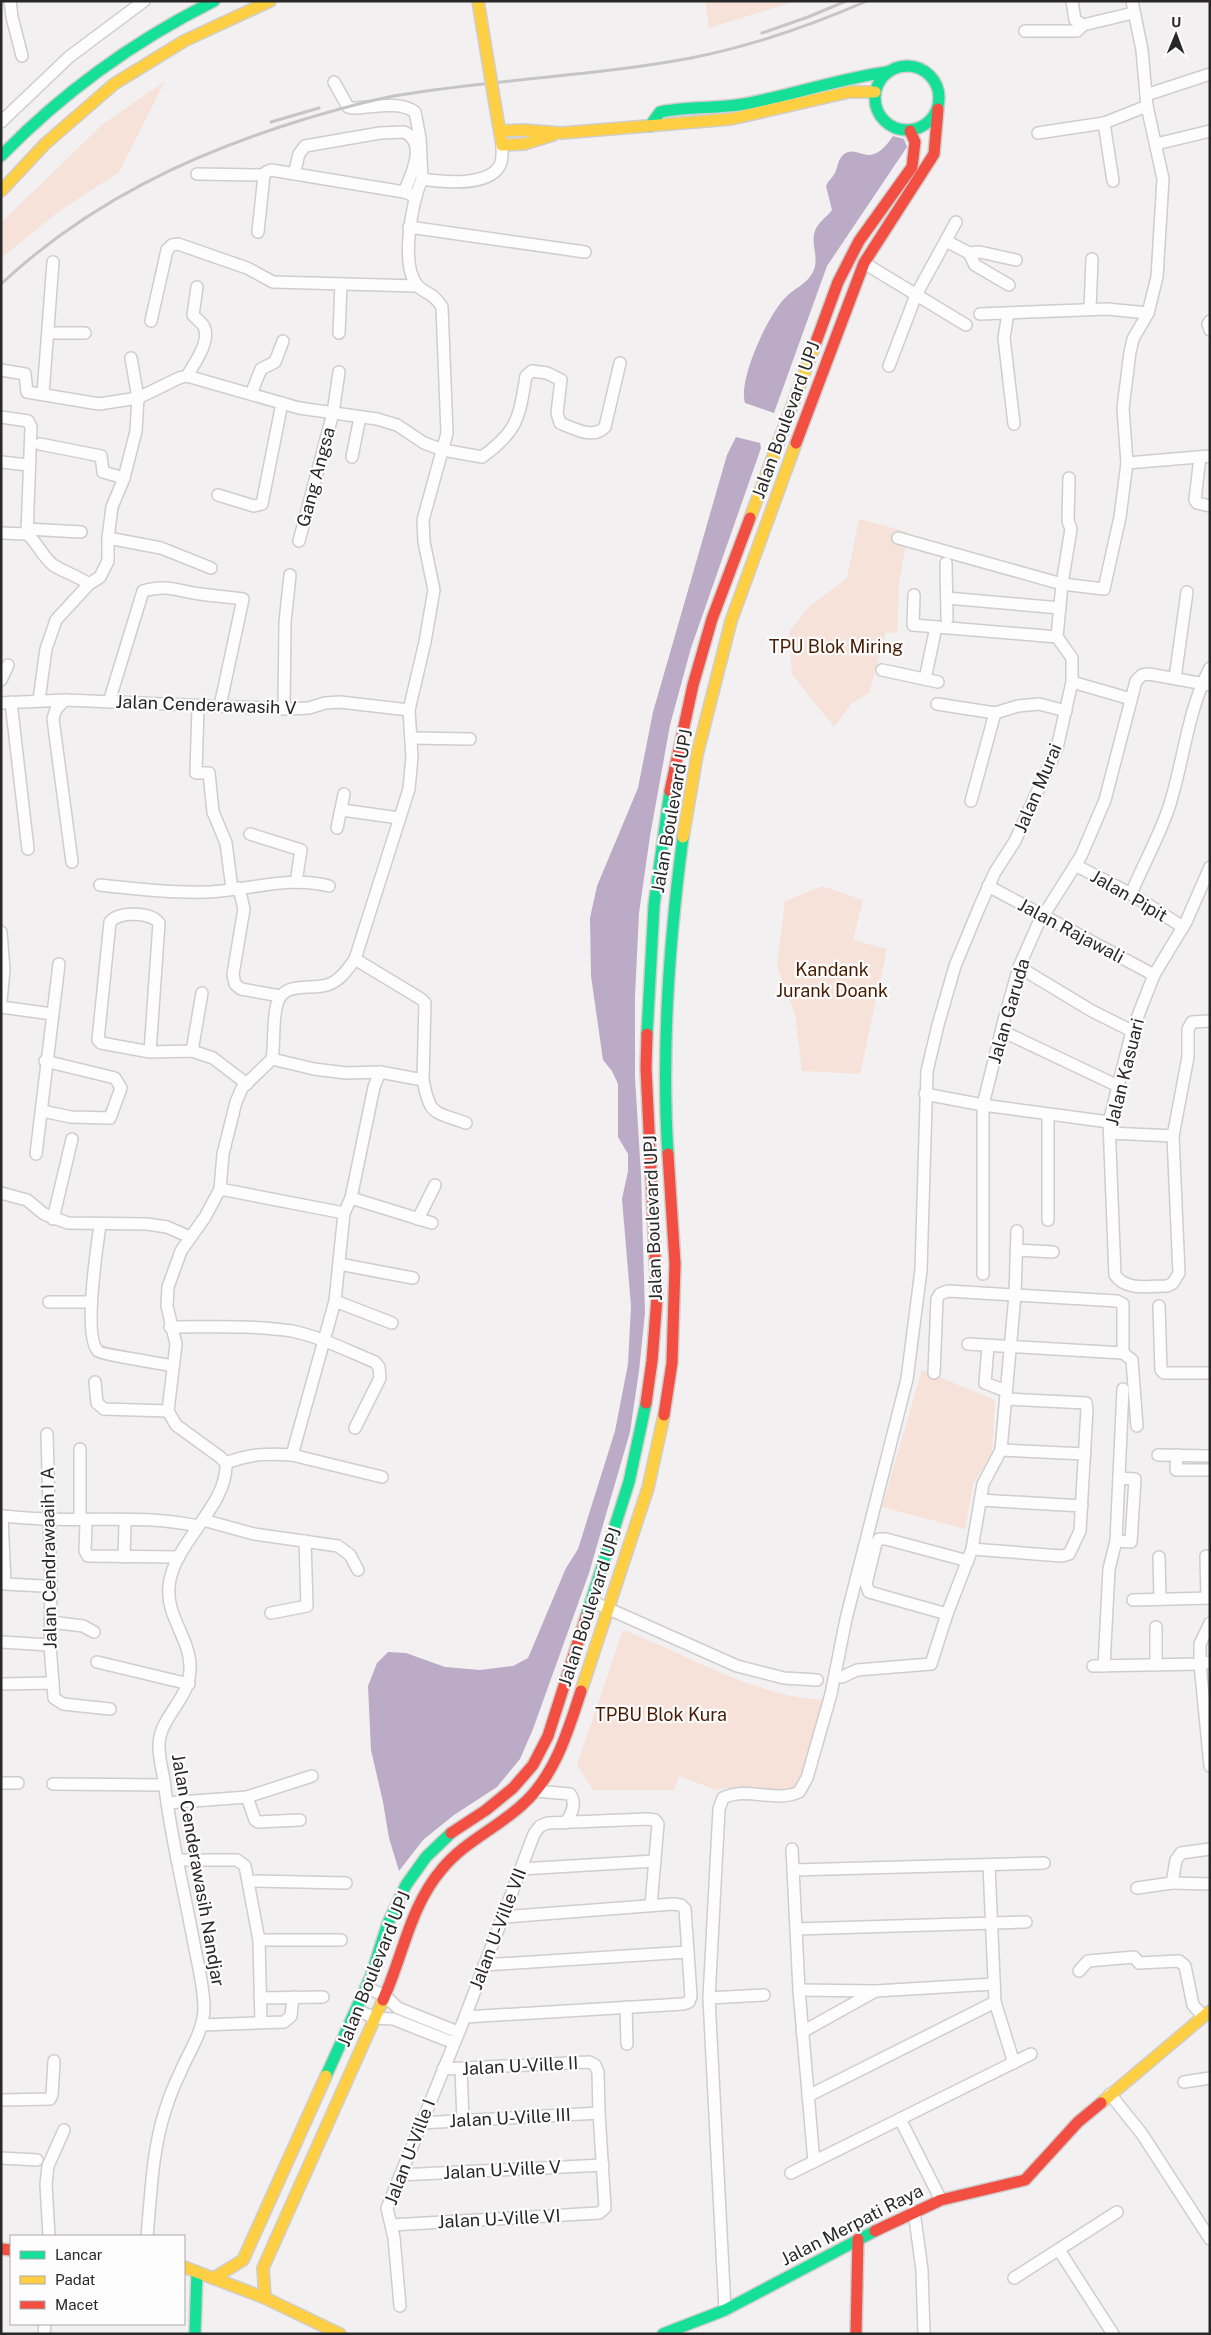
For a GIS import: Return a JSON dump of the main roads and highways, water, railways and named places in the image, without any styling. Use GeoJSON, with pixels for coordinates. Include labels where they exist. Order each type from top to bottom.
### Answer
{"type":"FeatureCollection","features":[{"type":"Feature","properties":{"kind":"main road"},"geometry":{"type":"LineString","coordinates":[[1,156],[31,124],[110,59],[185,15],[214,1]]}},
{"type":"Feature","properties":{"kind":"main road"},"geometry":{"type":"LineString","coordinates":[[1,191],[45,144],[114,84],[184,41],[270,1]]}},
{"type":"Feature","properties":{"kind":"main road"},"geometry":{"type":"LineString","coordinates":[[478,1],[502,145],[524,144],[562,133]]}},
{"type":"Feature","properties":{"kind":"main road"},"geometry":{"type":"LineString","coordinates":[[650,126],[660,112],[673,109],[743,104],[847,78],[887,72],[904,66],[922,69],[936,82],[940,100],[938,109],[927,124],[910,130],[897,129],[881,118],[875,106],[875,92],[880,79],[887,72]]}},
{"type":"Feature","properties":{"kind":"main road"},"geometry":{"type":"LineString","coordinates":[[500,131],[522,130],[562,133],[731,118],[849,92],[875,92]]}},
{"type":"Feature","properties":{"kind":"main road","name":"Jalan Boulevard UPJ"},"geometry":{"type":"LineString","coordinates":[[265,2298],[263,2268],[385,1996],[422,1894],[442,1868],[461,1849],[523,1806],[546,1777],[565,1740],[648,1488],[662,1424],[672,1363],[675,1264],[667,1139],[665,1067],[667,987],[674,904],[686,815],[697,755],[731,621],[796,445],[864,263],[934,154],[938,127],[938,109]]}},
{"type":"Feature","properties":{"kind":"main road","name":"Jalan Boulevard UPJ"},"geometry":{"type":"LineString","coordinates":[[243,2260],[357,2010],[388,1923],[406,1885],[426,1857],[446,1836],[486,1810],[513,1788],[532,1765],[548,1736],[629,1482],[643,1423],[652,1361],[657,1298],[646,1068],[648,987],[665,818],[693,684],[712,619],[838,282],[859,241],[912,167],[915,142],[910,130]]}},
{"type":"Feature","properties":{"kind":"main road"},"geometry":{"type":"LineString","coordinates":[[780,438],[796,445]]}},
{"type":"Feature","properties":{"kind":"main road","name":"Jalan Merpati Raya"},"geometry":{"type":"LineString","coordinates":[[663,2334],[725,2310],[914,2211],[941,2200],[1025,2180],[1078,2122],[1206,2014]]}},
{"type":"Feature","properties":{"kind":"main road"},"geometry":{"type":"LineString","coordinates":[[856,2334],[858,2239]]}},
{"type":"Feature","properties":{"kind":"main road"},"geometry":{"type":"LineString","coordinates":[[214,2278],[243,2260],[263,2268]]}},
{"type":"Feature","properties":{"kind":"main road"},"geometry":{"type":"LineString","coordinates":[[185,2267],[265,2298],[340,2334]]}},
{"type":"Feature","properties":{"kind":"main road"},"geometry":{"type":"LineString","coordinates":[[195,2334],[197,2272]]}},
{"type":"Feature","properties":{"kind":"railway"},"geometry":{"type":"LineString","coordinates":[[762,33],[846,1]]}},
{"type":"Feature","properties":{"kind":"railway"},"geometry":{"type":"LineString","coordinates":[[1,284],[70,229],[106,205],[143,184],[222,148],[305,119],[388,97],[472,85],[619,69],[691,58],[736,48],[781,34],[867,1]]}},
{"type":"Feature","properties":{"kind":"railway"},"geometry":{"type":"LineString","coordinates":[[271,122],[319,108]]}},
{"type":"Feature","properties":{"kind":"park label","name":"TPU Blok Miring"},"geometry":{"type":"Point","coordinates":[836,647]}},
{"type":"Feature","properties":{"kind":"park label","name":"Kandank Jurank Doank"},"geometry":{"type":"Point","coordinates":[832,980]}},
{"type":"Feature","properties":{"kind":"park label","name":"TPBU Blok Kura"},"geometry":{"type":"Point","coordinates":[661,1715]}}]}
